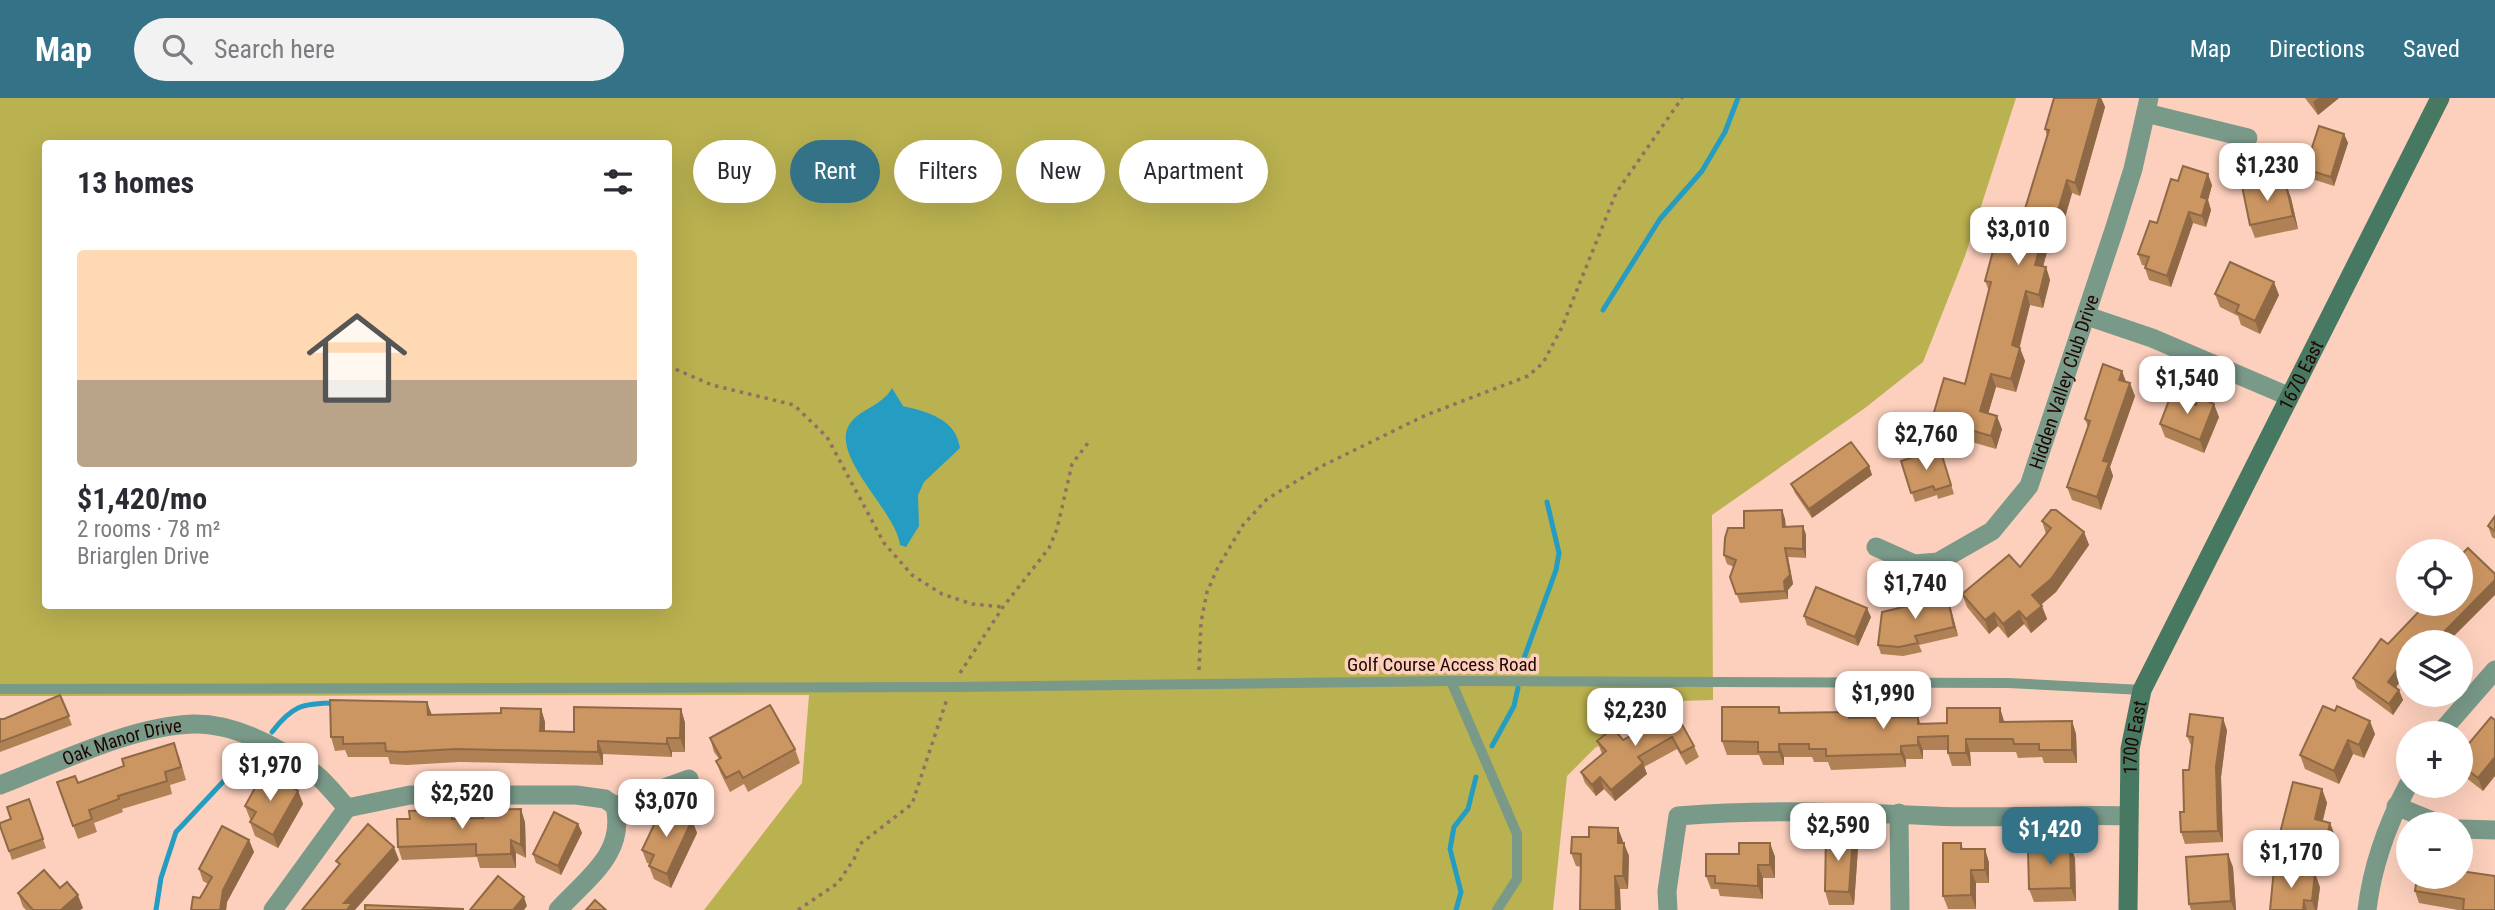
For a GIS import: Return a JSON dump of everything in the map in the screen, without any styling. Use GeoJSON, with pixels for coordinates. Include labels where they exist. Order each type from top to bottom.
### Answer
{"type":"FeatureCollection","features":[{"type":"Feature","properties":{"kind":"main road","name":"1670 East"},"geometry":{"type":"LineString","coordinates":[[2142,690],[2440,98]]}},
{"type":"Feature","properties":{"kind":"main road","name":"1700 East"},"geometry":{"type":"LineString","coordinates":[[2128,910],[2127,816],[2130,749],[2142,690]]}},
{"type":"Feature","properties":{"kind":"street"},"geometry":{"type":"LineString","coordinates":[[2148,106],[2248,138]]}},
{"type":"Feature","properties":{"kind":"street","name":"Hidden Valley Club Drive"},"geometry":{"type":"LineString","coordinates":[[1876,547],[1914,564],[1938,562],[1992,531],[2012,510],[2029,486],[2041,458],[2087,316],[2133,169],[2148,106]]}},
{"type":"Feature","properties":{"kind":"street"},"geometry":{"type":"LineString","coordinates":[[2087,316],[2152,338],[2288,396]]}},
{"type":"Feature","properties":{"kind":"street"},"geometry":{"type":"LineString","coordinates":[[2450,721],[2495,670]]}},
{"type":"Feature","properties":{"kind":"street","name":"Oak Manor Drive"},"geometry":{"type":"LineString","coordinates":[[0,785],[126,738],[193,724],[227,727],[273,748],[316,774],[347,808]]}},
{"type":"Feature","properties":{"kind":"street"},"geometry":{"type":"LineString","coordinates":[[615,806],[689,779]]}},
{"type":"Feature","properties":{"kind":"street"},"geometry":{"type":"LineString","coordinates":[[273,910],[347,808],[410,795],[576,794],[605,799],[615,806],[618,836],[610,852],[558,910]]}},
{"type":"Feature","properties":{"kind":"street"},"geometry":{"type":"LineString","coordinates":[[2367,910],[2376,866],[2401,798]]}},
{"type":"Feature","properties":{"kind":"street"},"geometry":{"type":"LineString","coordinates":[[2396,806],[2411,812]]}},
{"type":"Feature","properties":{"kind":"street"},"geometry":{"type":"LineString","coordinates":[[1668,910],[1667,891],[1678,816],[1725,812],[2127,816]]}},
{"type":"Feature","properties":{"kind":"street"},"geometry":{"type":"LineString","coordinates":[[1899,813],[1900,910]]}},
{"type":"Feature","properties":{"kind":"street"},"geometry":{"type":"LineString","coordinates":[[2473,829],[2495,830]]}},
{"type":"Feature","properties":{"kind":"lane","name":"Golf Course Access Road"},"geometry":{"type":"LineString","coordinates":[[0,689],[952,687],[1451,681],[2008,683],[2142,690]]}},
{"type":"Feature","properties":{"kind":"lane"},"geometry":{"type":"LineString","coordinates":[[1451,681],[1517,834],[1517,879],[1497,910]]}},
{"type":"Feature","properties":{"kind":"path"},"geometry":{"type":"LineString","coordinates":[[1198,682],[1201,621],[1207,592],[1243,526],[1267,499],[1320,467],[1426,415],[1528,376],[1543,363],[1562,327],[1616,193],[1682,98]]}},
{"type":"Feature","properties":{"kind":"path"},"geometry":{"type":"LineString","coordinates":[[672,368],[712,385],[793,405],[827,437],[884,543],[912,575],[926,587],[952,597],[972,604],[1003,607]]}},
{"type":"Feature","properties":{"kind":"path"},"geometry":{"type":"LineString","coordinates":[[798,910],[838,883],[854,859],[860,844],[912,804],[952,687],[1003,607],[1049,548],[1057,529],[1072,464],[1088,443]]}},
{"type":"Feature","properties":{"kind":"shaded area"},"geometry":{"type":"Polygon","coordinates":[[[0,98],[2016,98],[1965,256],[1923,362],[1865,408],[1712,515],[1713,700],[1679,701],[1595,748],[1567,776],[1553,910],[704,910],[802,783],[809,695],[0,696],[0,98]]]}},
{"type":"Feature","properties":{"kind":"water"},"geometry":{"type":"Polygon","coordinates":[[[892,388],[903,406],[931,414],[947,424],[953,430],[960,448],[924,482],[918,495],[919,526],[906,547],[900,545],[888,518],[857,470],[846,440],[852,421],[882,400],[892,388]]]}},
{"type":"Feature","properties":{"kind":"building"},"geometry":{"type":"Polygon","coordinates":[[[2054,98],[2099,98],[2075,183],[2067,180],[2057,214],[2049,212],[2035,265],[2046,267],[2039,295],[2026,291],[2012,345],[2020,348],[2011,379],[1991,374],[1980,411],[1997,416],[1991,436],[1932,419],[1944,378],[1965,384],[1991,282],[1985,281],[2002,217],[2021,222],[2049,130],[2045,129],[2054,98]]]}},
{"type":"Feature","properties":{"kind":"building"},"geometry":{"type":"Polygon","coordinates":[[[2319,126],[2344,134],[2331,177],[2305,169],[2319,126]]]}},
{"type":"Feature","properties":{"kind":"building"},"geometry":{"type":"Polygon","coordinates":[[[2183,166],[2208,174],[2201,197],[2207,199],[2202,216],[2189,212],[2167,276],[2145,268],[2149,257],[2138,254],[2150,221],[2157,223],[2171,179],[2178,181],[2183,166]]]}},
{"type":"Feature","properties":{"kind":"building"},"geometry":{"type":"Polygon","coordinates":[[[2260,182],[2262,190],[2286,185],[2293,216],[2250,225],[2242,186],[2260,182]]]}},
{"type":"Feature","properties":{"kind":"building"},"geometry":{"type":"Polygon","coordinates":[[[2230,262],[2274,282],[2255,321],[2236,312],[2239,305],[2215,294],[2230,262]]]}},
{"type":"Feature","properties":{"kind":"building"},"geometry":{"type":"Polygon","coordinates":[[[2103,364],[2122,371],[2119,380],[2130,383],[2103,461],[2109,462],[2097,497],[2067,487],[2090,421],[2085,419],[2103,364]]]}},
{"type":"Feature","properties":{"kind":"building"},"geometry":{"type":"Polygon","coordinates":[[[2171,395],[2196,405],[2198,397],[2214,404],[2200,440],[2160,424],[2171,395]]]}},
{"type":"Feature","properties":{"kind":"building"},"geometry":{"type":"Polygon","coordinates":[[[1851,442],[1869,466],[1809,509],[1791,484],[1851,442]]]}},
{"type":"Feature","properties":{"kind":"building"},"geometry":{"type":"Polygon","coordinates":[[[1940,449],[1951,485],[1935,490],[1933,486],[1911,493],[1901,461],[1940,449]]]}},
{"type":"Feature","properties":{"kind":"building"},"geometry":{"type":"Polygon","coordinates":[[[1782,510],[1783,527],[1803,526],[1803,549],[1785,548],[1790,575],[1784,581],[1785,591],[1736,594],[1730,577],[1736,560],[1724,555],[1728,528],[1744,528],[1744,511],[1782,510]]]}},
{"type":"Feature","properties":{"kind":"building"},"geometry":{"type":"Polygon","coordinates":[[[2051,510],[2056,510],[2084,532],[2051,579],[2032,595],[2042,606],[2026,619],[2019,611],[2003,624],[1994,613],[1985,620],[1962,594],[2009,555],[2020,567],[2051,528],[2042,521],[2051,510]]]}},
{"type":"Feature","properties":{"kind":"building"},"geometry":{"type":"Polygon","coordinates":[[[2495,516],[2495,531],[2488,526],[2495,516]]]}},
{"type":"Feature","properties":{"kind":"building"},"geometry":{"type":"Polygon","coordinates":[[[2473,553],[2495,574],[2495,580],[2473,602],[2473,553]]]}},
{"type":"Feature","properties":{"kind":"building"},"geometry":{"type":"Polygon","coordinates":[[[1816,587],[1867,608],[1855,637],[1804,616],[1816,587]]]}},
{"type":"Feature","properties":{"kind":"building"},"geometry":{"type":"Polygon","coordinates":[[[1936,592],[1939,602],[1948,600],[1954,627],[1915,636],[1918,643],[1899,647],[1878,645],[1882,612],[1920,603],[1918,596],[1936,592]]]}},
{"type":"Feature","properties":{"kind":"building"},"geometry":{"type":"Polygon","coordinates":[[[2415,616],[2460,616],[2446,630],[2401,630],[2415,616]]]}},
{"type":"Feature","properties":{"kind":"building"},"geometry":{"type":"Polygon","coordinates":[[[2396,636],[2396,671],[2388,682],[2396,688],[2396,694],[2389,704],[2353,678],[2381,639],[2388,644],[2396,636]]]}},
{"type":"Feature","properties":{"kind":"building"},"geometry":{"type":"Polygon","coordinates":[[[60,695],[69,716],[0,742],[0,719],[60,695]]]}},
{"type":"Feature","properties":{"kind":"building"},"geometry":{"type":"Polygon","coordinates":[[[330,700],[427,702],[428,715],[501,713],[501,708],[541,709],[540,731],[574,732],[574,707],[681,709],[680,738],[667,738],[667,744],[598,741],[598,752],[456,749],[386,751],[385,743],[343,744],[343,737],[331,737],[330,700]]]}},
{"type":"Feature","properties":{"kind":"building"},"geometry":{"type":"Polygon","coordinates":[[[770,705],[795,749],[743,778],[739,771],[726,778],[716,761],[721,758],[710,738],[770,705]]]}},
{"type":"Feature","properties":{"kind":"building"},"geometry":{"type":"Polygon","coordinates":[[[2323,706],[2335,711],[2337,706],[2370,721],[2359,745],[2348,740],[2334,771],[2300,755],[2323,706]]]}},
{"type":"Feature","properties":{"kind":"building"},"geometry":{"type":"Polygon","coordinates":[[[1722,707],[1779,707],[1779,713],[1849,712],[1849,718],[1918,717],[1918,724],[1947,723],[1947,708],[2000,708],[2000,722],[2072,721],[2072,750],[2039,750],[2039,744],[2014,744],[2013,739],[1966,739],[1966,753],[1948,753],[1948,736],[1918,737],[1918,745],[1901,746],[1901,754],[1826,756],[1826,749],[1809,749],[1809,744],[1779,744],[1779,752],[1758,752],[1758,742],[1722,741],[1722,707]]]}},
{"type":"Feature","properties":{"kind":"building"},"geometry":{"type":"Polygon","coordinates":[[[1674,710],[1694,746],[1681,753],[1672,737],[1638,757],[1643,763],[1611,790],[1600,777],[1592,785],[1581,772],[1606,751],[1597,741],[1613,728],[1623,740],[1648,726],[1644,719],[1657,711],[1660,717],[1674,710]]]}},
{"type":"Feature","properties":{"kind":"building"},"geometry":{"type":"Polygon","coordinates":[[[2190,714],[2223,718],[2216,766],[2218,831],[2181,832],[2180,812],[2184,812],[2183,770],[2189,770],[2193,737],[2187,736],[2190,714]]]}},
{"type":"Feature","properties":{"kind":"building"},"geometry":{"type":"Polygon","coordinates":[[[2491,717],[2495,720],[2495,757],[2478,778],[2473,774],[2473,738],[2491,717]]]}},
{"type":"Feature","properties":{"kind":"building"},"geometry":{"type":"Polygon","coordinates":[[[174,743],[181,767],[165,772],[167,781],[118,796],[119,799],[89,810],[92,819],[73,826],[57,782],[75,776],[78,783],[124,766],[122,759],[174,743]]]}},
{"type":"Feature","properties":{"kind":"building"},"geometry":{"type":"Polygon","coordinates":[[[264,772],[298,791],[273,835],[250,822],[256,812],[245,806],[264,772]]]}},
{"type":"Feature","properties":{"kind":"building"},"geometry":{"type":"Polygon","coordinates":[[[2293,782],[2322,789],[2315,819],[2330,823],[2324,848],[2279,837],[2293,782]]]}},
{"type":"Feature","properties":{"kind":"building"},"geometry":{"type":"Polygon","coordinates":[[[29,799],[43,839],[9,851],[0,823],[11,819],[7,807],[29,799]]]}},
{"type":"Feature","properties":{"kind":"building"},"geometry":{"type":"Polygon","coordinates":[[[663,806],[692,820],[667,874],[649,866],[654,855],[642,850],[663,806]]]}},
{"type":"Feature","properties":{"kind":"building"},"geometry":{"type":"Polygon","coordinates":[[[521,809],[521,845],[511,840],[511,854],[476,855],[476,844],[398,847],[397,819],[410,819],[409,811],[441,810],[441,816],[452,816],[452,819],[483,818],[483,810],[521,809]]]}},
{"type":"Feature","properties":{"kind":"building"},"geometry":{"type":"Polygon","coordinates":[[[554,812],[578,824],[558,866],[533,854],[554,812]]]}},
{"type":"Feature","properties":{"kind":"building"},"geometry":{"type":"Polygon","coordinates":[[[368,824],[394,847],[344,903],[352,903],[347,910],[302,910],[340,864],[336,861],[368,824]]]}},
{"type":"Feature","properties":{"kind":"building"},"geometry":{"type":"Polygon","coordinates":[[[222,826],[249,840],[223,890],[220,910],[191,910],[193,897],[200,898],[212,877],[199,869],[222,826]]]}},
{"type":"Feature","properties":{"kind":"building"},"geometry":{"type":"Polygon","coordinates":[[[1589,827],[1618,828],[1618,843],[1624,843],[1623,876],[1615,876],[1616,910],[1580,910],[1581,854],[1571,853],[1572,837],[1589,837],[1589,827]]]}},
{"type":"Feature","properties":{"kind":"building"},"geometry":{"type":"Polygon","coordinates":[[[1826,835],[1853,835],[1849,892],[1825,891],[1826,835]]]}},
{"type":"Feature","properties":{"kind":"building"},"geometry":{"type":"Polygon","coordinates":[[[1739,843],[1770,843],[1770,865],[1758,865],[1758,886],[1715,883],[1715,876],[1706,876],[1706,854],[1739,854],[1739,843]]]}},
{"type":"Feature","properties":{"kind":"building"},"geometry":{"type":"Polygon","coordinates":[[[1943,843],[1961,843],[1961,849],[1985,849],[1985,870],[1971,870],[1971,895],[1943,896],[1943,843]]]}},
{"type":"Feature","properties":{"kind":"building"},"geometry":{"type":"Polygon","coordinates":[[[2070,844],[2071,888],[2029,889],[2028,850],[2041,849],[2041,845],[2070,844]]]}},
{"type":"Feature","properties":{"kind":"building"},"geometry":{"type":"Polygon","coordinates":[[[2228,854],[2231,901],[2189,904],[2186,857],[2228,854]]]}},
{"type":"Feature","properties":{"kind":"building"},"geometry":{"type":"Polygon","coordinates":[[[2274,869],[2315,873],[2312,901],[2304,900],[2303,910],[2270,910],[2274,869]]]}},
{"type":"Feature","properties":{"kind":"building"},"geometry":{"type":"Polygon","coordinates":[[[44,870],[60,888],[67,882],[78,895],[62,909],[64,910],[33,910],[18,893],[44,870]]]}},
{"type":"Feature","properties":{"kind":"building"},"geometry":{"type":"Polygon","coordinates":[[[2473,873],[2495,876],[2495,910],[2463,910],[2464,899],[2415,891],[2473,889],[2473,873]]]}},
{"type":"Feature","properties":{"kind":"building"},"geometry":{"type":"Polygon","coordinates":[[[498,876],[524,897],[513,910],[470,910],[498,876]]]}},
{"type":"Feature","properties":{"kind":"building"},"geometry":{"type":"Polygon","coordinates":[[[595,900],[606,910],[586,910],[595,900]]]}},
{"type":"Feature","properties":{"kind":"building"},"geometry":{"type":"Polygon","coordinates":[[[365,905],[463,909],[463,910],[365,910],[365,905]]]}},
{"type":"Feature","properties":{"kind":"waterway"},"geometry":{"type":"LineString","coordinates":[[1603,310],[1660,219],[1702,171],[1725,132],[1738,98]]}},
{"type":"Feature","properties":{"kind":"waterway"},"geometry":{"type":"LineString","coordinates":[[1524,658],[1556,570],[1559,553],[1547,502]]}},
{"type":"Feature","properties":{"kind":"waterway"},"geometry":{"type":"LineString","coordinates":[[1492,746],[1514,706],[1518,688]]}},
{"type":"Feature","properties":{"kind":"waterway"},"geometry":{"type":"LineString","coordinates":[[272,732],[292,711],[306,705],[335,703]]}},
{"type":"Feature","properties":{"kind":"waterway"},"geometry":{"type":"LineString","coordinates":[[156,910],[161,878],[176,832],[250,753]]}},
{"type":"Feature","properties":{"kind":"waterway"},"geometry":{"type":"LineString","coordinates":[[1456,910],[1461,892],[1450,849],[1454,827],[1468,809],[1476,777]]}}]}
